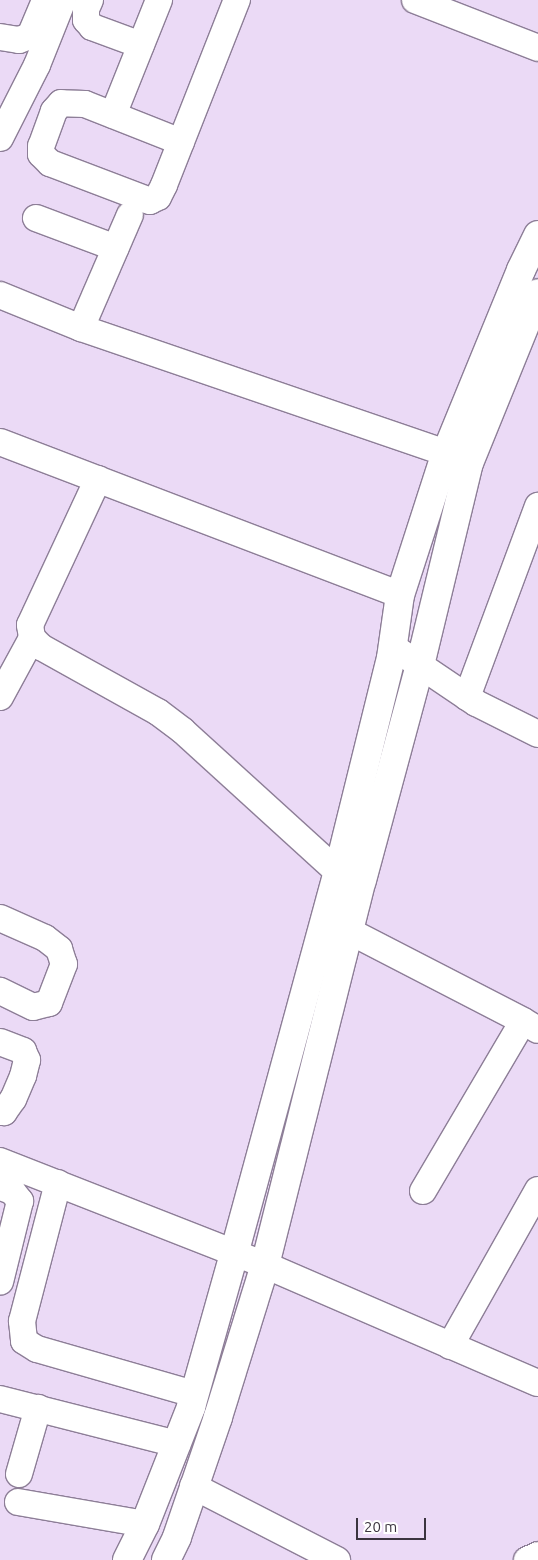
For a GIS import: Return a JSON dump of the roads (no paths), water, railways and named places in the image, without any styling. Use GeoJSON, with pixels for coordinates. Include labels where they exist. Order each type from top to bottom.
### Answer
{"type":"FeatureCollection","features":[{"type":"Feature","properties":{"kind":"street"},"geometry":{"type":"LineString","coordinates":[[0,37],[19,40],[30,36],[45,0]]}},
{"type":"Feature","properties":{"kind":"street"},"geometry":{"type":"LineString","coordinates":[[0,138],[37,65],[63,0]]}},
{"type":"Feature","properties":{"kind":"street"},"geometry":{"type":"LineString","coordinates":[[90,0],[86,9],[86,20],[92,27],[141,45]]}},
{"type":"Feature","properties":{"kind":"street"},"geometry":{"type":"LineString","coordinates":[[113,114],[159,0]]}},
{"type":"Feature","properties":{"kind":"street"},"geometry":{"type":"LineString","coordinates":[[181,142],[85,104],[62,103],[54,111],[41,146],[41,154],[50,163],[150,201],[158,196],[181,142],[237,0]]}},
{"type":"Feature","properties":{"kind":"street"},"geometry":{"type":"LineString","coordinates":[[415,0],[538,48]]}},
{"type":"Feature","properties":{"kind":"street"},"geometry":{"type":"LineString","coordinates":[[82,328],[130,215]]}},
{"type":"Feature","properties":{"kind":"street"},"geometry":{"type":"LineString","coordinates":[[36,218],[116,248]]}},
{"type":"Feature","properties":{"kind":"street"},"geometry":{"type":"LineString","coordinates":[[128,1560],[178,1444],[234,1254],[338,872],[393,647],[400,595],[446,453],[521,270],[538,235]]}},
{"type":"Feature","properties":{"kind":"street"},"geometry":{"type":"LineString","coordinates":[[166,1560],[177,1536],[218,1416],[265,1265],[349,931],[420,665],[469,463],[538,293]]}},
{"type":"Feature","properties":{"kind":"street"},"geometry":{"type":"LineString","coordinates":[[0,295],[82,328],[446,453]]}},
{"type":"Feature","properties":{"kind":"street"},"geometry":{"type":"LineString","coordinates":[[0,442],[400,595]]}},
{"type":"Feature","properties":{"kind":"street"},"geometry":{"type":"LineString","coordinates":[[98,479],[30,624],[32,638],[40,647],[158,712],[177,726],[338,872]]}},
{"type":"Feature","properties":{"kind":"street"},"geometry":{"type":"LineString","coordinates":[[467,697],[538,506]]}},
{"type":"Feature","properties":{"kind":"street"},"geometry":{"type":"LineString","coordinates":[[0,697],[32,638]]}},
{"type":"Feature","properties":{"kind":"street"},"geometry":{"type":"LineString","coordinates":[[393,647],[467,697],[538,734]]}},
{"type":"Feature","properties":{"kind":"street"},"geometry":{"type":"LineString","coordinates":[[0,918],[45,938],[59,949],[64,964],[49,1003],[33,1006],[0,991]]}},
{"type":"Feature","properties":{"kind":"street"},"geometry":{"type":"LineString","coordinates":[[349,931],[531,1025],[423,1191]]}},
{"type":"Feature","properties":{"kind":"street"},"geometry":{"type":"LineString","coordinates":[[0,1042],[23,1052],[27,1060],[23,1076],[13,1099],[4,1112],[0,1112]]}},
{"type":"Feature","properties":{"kind":"street"},"geometry":{"type":"LineString","coordinates":[[0,1161],[265,1265],[538,1383]]}},
{"type":"Feature","properties":{"kind":"street"},"geometry":{"type":"LineString","coordinates":[[58,1183],[22,1321],[24,1340],[38,1349],[194,1394]]}},
{"type":"Feature","properties":{"kind":"street"},"geometry":{"type":"LineString","coordinates":[[0,1187],[12,1191],[20,1201],[0,1282]]}},
{"type":"Feature","properties":{"kind":"street"},"geometry":{"type":"LineString","coordinates":[[450,1346],[538,1190]]}},
{"type":"Feature","properties":{"kind":"street"},"geometry":{"type":"LineString","coordinates":[[0,1399],[178,1444]]}},
{"type":"Feature","properties":{"kind":"street"},"geometry":{"type":"LineString","coordinates":[[19,1474],[38,1408]]}},
{"type":"Feature","properties":{"kind":"street"},"geometry":{"type":"LineString","coordinates":[[193,1486],[337,1560]]}},
{"type":"Feature","properties":{"kind":"street"},"geometry":{"type":"LineString","coordinates":[[18,1502],[145,1524]]}},
{"type":"Feature","properties":{"kind":"street"},"geometry":{"type":"LineString","coordinates":[[527,1560],[538,1554]]}}]}
